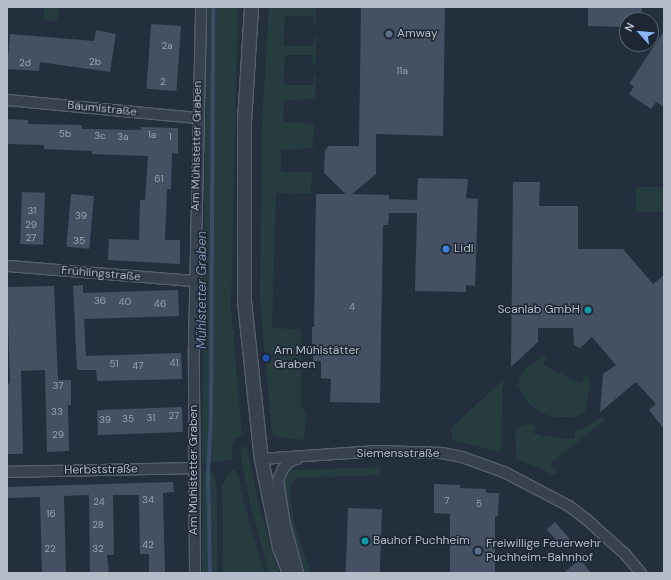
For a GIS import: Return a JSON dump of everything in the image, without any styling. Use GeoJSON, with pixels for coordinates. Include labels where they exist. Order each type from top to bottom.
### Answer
{"type":"FeatureCollection","features":[{"type":"Feature","properties":{"kind":"street","name":"Am Mühlstetter Graben"},"geometry":{"type":"LineString","coordinates":[[195,573],[194,281],[201,7]]}},
{"type":"Feature","properties":{"kind":"street"},"geometry":{"type":"LineString","coordinates":[[251,7],[244,120],[244,301],[261,459],[279,547],[289,573]]}},
{"type":"Feature","properties":{"kind":"street","name":"Bäumlstraße"},"geometry":{"type":"LineString","coordinates":[[7,100],[197,118]]}},
{"type":"Feature","properties":{"kind":"street","name":"Frühlingstraße"},"geometry":{"type":"LineString","coordinates":[[7,266],[194,281]]}},
{"type":"Feature","properties":{"kind":"street","name":"Siemensstraße"},"geometry":{"type":"LineString","coordinates":[[261,459],[391,451],[442,453],[462,457],[504,472],[569,506],[625,554],[641,573]]}},
{"type":"Feature","properties":{"kind":"street"},"geometry":{"type":"LineString","coordinates":[[298,573],[285,525],[278,480],[283,469],[290,461],[305,457]]}},
{"type":"Feature","properties":{"kind":"street","name":"Herbststraße"},"geometry":{"type":"LineString","coordinates":[[7,472],[194,468]]}},
{"type":"Feature","properties":{"kind":"green space"},"geometry":{"type":"Polygon","coordinates":[[[45,7],[59,9],[57,22],[43,20],[45,7]]]}},
{"type":"Feature","properties":{"kind":"green space"},"geometry":{"type":"Polygon","coordinates":[[[206,7],[238,7],[231,308],[242,435],[235,439],[232,446],[233,460],[202,464],[206,7]]]}},
{"type":"Feature","properties":{"kind":"green space"},"geometry":{"type":"Polygon","coordinates":[[[269,7],[316,7],[316,24],[314,24],[313,16],[285,16],[284,46],[313,46],[314,37],[316,37],[316,65],[313,65],[312,55],[285,55],[284,85],[313,85],[314,75],[316,75],[315,99],[284,100],[283,122],[314,123],[313,148],[281,150],[281,172],[312,172],[311,194],[276,193],[272,328],[301,329],[301,406],[306,414],[304,440],[280,437],[272,433],[260,301],[262,123],[269,7]]]}},
{"type":"Feature","properties":{"kind":"green space"},"geometry":{"type":"Polygon","coordinates":[[[636,187],[664,187],[664,212],[636,212],[636,187]]]}},
{"type":"Feature","properties":{"kind":"green space"},"geometry":{"type":"Polygon","coordinates":[[[543,355],[547,356],[543,365],[582,384],[586,375],[589,377],[590,386],[585,413],[574,417],[554,417],[546,415],[532,406],[523,396],[518,385],[520,376],[525,369],[543,355]]]}},
{"type":"Feature","properties":{"kind":"green space"},"geometry":{"type":"Polygon","coordinates":[[[503,380],[501,452],[452,440],[451,428],[503,380]]]}},
{"type":"Feature","properties":{"kind":"green space"},"geometry":{"type":"Polygon","coordinates":[[[603,416],[605,420],[550,464],[557,472],[554,474],[516,458],[515,436],[516,431],[522,425],[530,424],[536,426],[533,433],[543,436],[574,439],[575,431],[587,427],[603,416]]]}},
{"type":"Feature","properties":{"kind":"green space"},"geometry":{"type":"Polygon","coordinates":[[[247,446],[258,503],[279,573],[269,573],[250,504],[240,452],[242,448],[247,446]]]}},
{"type":"Feature","properties":{"kind":"green space"},"geometry":{"type":"Polygon","coordinates":[[[381,467],[381,475],[298,478],[291,483],[290,493],[294,522],[311,573],[305,573],[288,516],[282,486],[285,477],[293,470],[381,467]]]}},
{"type":"Feature","properties":{"kind":"green space"},"geometry":{"type":"Polygon","coordinates":[[[234,469],[238,475],[264,573],[223,573],[222,486],[229,472],[234,469]]]}},
{"type":"Feature","properties":{"kind":"green space"},"geometry":{"type":"Polygon","coordinates":[[[212,470],[217,488],[217,573],[202,573],[203,471],[212,470]]]}},
{"type":"Feature","properties":{"kind":"building"},"geometry":{"type":"Polygon","coordinates":[[[361,7],[445,7],[443,136],[376,134],[376,174],[352,194],[389,195],[389,199],[417,200],[418,178],[468,179],[466,198],[478,199],[475,286],[466,285],[466,292],[415,291],[417,213],[389,213],[388,225],[383,225],[380,403],[330,402],[331,379],[321,378],[321,361],[313,361],[314,344],[312,344],[312,327],[314,327],[316,194],[346,194],[324,173],[325,150],[329,146],[359,146],[361,7]]]}},
{"type":"Feature","properties":{"kind":"building"},"geometry":{"type":"Polygon","coordinates":[[[588,7],[642,7],[642,12],[619,12],[619,27],[588,26],[588,7]]]}},
{"type":"Feature","properties":{"kind":"building"},"geometry":{"type":"Polygon","coordinates":[[[151,24],[181,26],[176,91],[146,89],[151,24]]]}},
{"type":"Feature","properties":{"kind":"building"},"geometry":{"type":"Polygon","coordinates":[[[96,30],[116,34],[110,72],[40,62],[39,71],[7,69],[10,34],[94,41],[96,30]]]}},
{"type":"Feature","properties":{"kind":"building"},"geometry":{"type":"Polygon","coordinates":[[[664,31],[664,107],[656,102],[651,109],[629,94],[634,86],[629,84],[650,52],[659,52],[659,39],[664,31]]]}},
{"type":"Feature","properties":{"kind":"building"},"geometry":{"type":"Polygon","coordinates":[[[7,119],[28,120],[28,124],[82,125],[82,129],[141,130],[141,127],[178,128],[178,154],[172,153],[171,189],[167,189],[165,240],[180,240],[180,264],[108,260],[109,239],[139,240],[140,200],[145,200],[148,156],[92,154],[92,151],[44,149],[44,145],[7,144],[7,119]]]}},
{"type":"Feature","properties":{"kind":"building","name":"Scanlab GmbH"},"geometry":{"type":"Polygon","coordinates":[[[513,182],[540,182],[539,206],[578,206],[578,249],[623,249],[653,284],[664,275],[664,429],[649,410],[656,404],[636,382],[600,412],[603,374],[616,365],[592,337],[580,348],[574,345],[573,328],[538,328],[538,342],[511,367],[513,182]]]}},
{"type":"Feature","properties":{"kind":"building"},"geometry":{"type":"Polygon","coordinates":[[[22,192],[45,193],[43,245],[20,244],[22,192]]]}},
{"type":"Feature","properties":{"kind":"building"},"geometry":{"type":"Polygon","coordinates":[[[71,194],[94,196],[89,249],[66,247],[71,194]]]}},
{"type":"Feature","properties":{"kind":"building"},"geometry":{"type":"Polygon","coordinates":[[[83,285],[83,293],[178,290],[179,316],[84,319],[86,356],[181,353],[182,379],[97,381],[96,370],[77,370],[73,286],[83,285]]]}},
{"type":"Feature","properties":{"kind":"building"},"geometry":{"type":"Polygon","coordinates":[[[54,286],[58,380],[71,380],[71,405],[68,405],[69,451],[47,452],[45,370],[21,371],[23,454],[7,454],[7,384],[10,383],[7,287],[54,286]]]}},
{"type":"Feature","properties":{"kind":"building"},"geometry":{"type":"Polygon","coordinates":[[[182,407],[183,432],[98,435],[97,410],[182,407]]]}},
{"type":"Feature","properties":{"kind":"building"},"geometry":{"type":"Polygon","coordinates":[[[173,482],[174,492],[163,493],[165,573],[149,573],[149,554],[140,554],[139,495],[113,495],[114,555],[107,555],[109,573],[90,573],[89,495],[64,496],[66,573],[42,573],[40,497],[7,498],[7,487],[173,482]]]}},
{"type":"Feature","properties":{"kind":"building"},"geometry":{"type":"Polygon","coordinates":[[[434,484],[460,485],[460,488],[486,489],[486,493],[499,493],[498,516],[495,517],[495,573],[450,573],[450,514],[434,513],[434,484]]]}},
{"type":"Feature","properties":{"kind":"building","name":"Bauhof Puchheim"},"geometry":{"type":"Polygon","coordinates":[[[348,508],[382,509],[380,573],[346,573],[348,508]]]}},
{"type":"Feature","properties":{"kind":"building"},"geometry":{"type":"Polygon","coordinates":[[[555,522],[570,539],[562,547],[547,529],[555,522]]]}},
{"type":"Feature","properties":{"kind":"building"},"geometry":{"type":"Polygon","coordinates":[[[580,559],[591,573],[564,573],[580,559]]]}},
{"type":"Feature","properties":{"kind":"waterway","name":"Mühlstetter Graben"},"geometry":{"type":"LineString","coordinates":[[210,573],[208,472],[211,416],[213,7]]}},
{"type":"Feature","properties":{"kind":"place","name":"Amway"},"geometry":{"type":"Point","coordinates":[389,34]}},
{"type":"Feature","properties":{"kind":"place","name":"Lidl"},"geometry":{"type":"Point","coordinates":[446,249]}},
{"type":"Feature","properties":{"kind":"place","name":"Scanlab GmbH"},"geometry":{"type":"Point","coordinates":[588,310]}},
{"type":"Feature","properties":{"kind":"place","name":"Am Mühlstätter Graben"},"geometry":{"type":"Point","coordinates":[266,358]}},
{"type":"Feature","properties":{"kind":"place","name":"Bauhof Puchheim"},"geometry":{"type":"Point","coordinates":[365,541]}},
{"type":"Feature","properties":{"kind":"place","name":"Freiwillige Feuerwehr Puchheim-Bahnhof"},"geometry":{"type":"Point","coordinates":[478,551]}}]}
